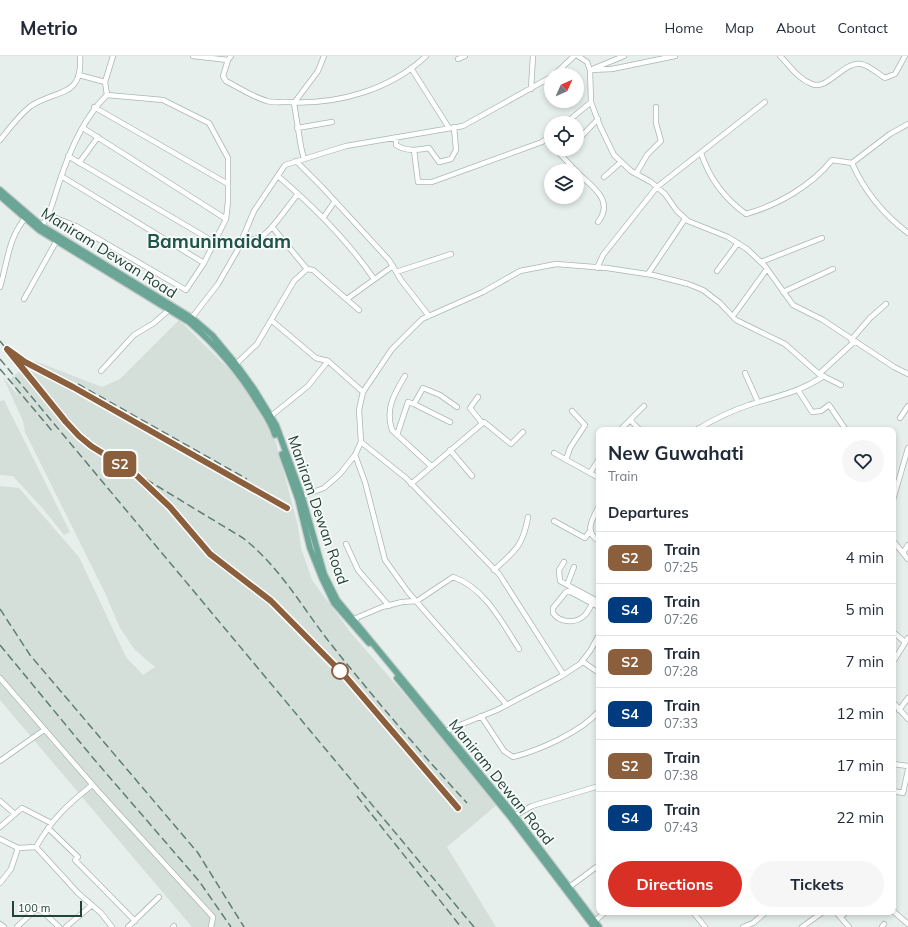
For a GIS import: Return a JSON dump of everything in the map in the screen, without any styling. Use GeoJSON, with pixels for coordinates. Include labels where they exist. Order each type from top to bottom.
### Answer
{"type":"FeatureCollection","features":[{"type":"Feature","properties":{"kind":"main road","name":"Maniram Dewan Road"},"geometry":{"type":"LineString","coordinates":[[0,190],[40,228],[56,240],[191,320],[212,335],[276,425],[302,496],[324,574],[337,600],[354,619],[443,732]]}},
{"type":"Feature","properties":{"kind":"main road","name":"Maniram Dewan Road"},"geometry":{"type":"LineString","coordinates":[[0,196],[27,216]]}},
{"type":"Feature","properties":{"kind":"main road","name":"Maniram Dewan Road"},"geometry":{"type":"LineString","coordinates":[[40,228],[171,308]]}},
{"type":"Feature","properties":{"kind":"main road","name":"Maniram Dewan Road"},"geometry":{"type":"LineString","coordinates":[[234,366],[273,428],[298,499],[310,548],[334,603],[513,816],[594,924],[600,927]]}},
{"type":"Feature","properties":{"kind":"main road","name":"Maniram Dewan Road"},"geometry":{"type":"LineString","coordinates":[[534,845],[594,924]]}},
{"type":"Feature","properties":{"kind":"street"},"geometry":{"type":"LineString","coordinates":[[0,140],[30,107],[67,91],[81,71],[80,56]]}},
{"type":"Feature","properties":{"kind":"street"},"geometry":{"type":"LineString","coordinates":[[108,95],[106,82],[112,56]]}},
{"type":"Feature","properties":{"kind":"street"},"geometry":{"type":"LineString","coordinates":[[193,56],[230,58],[223,76],[226,81],[267,102],[294,103],[329,101],[364,92],[378,87],[411,68],[426,56]]}},
{"type":"Feature","properties":{"kind":"street"},"geometry":{"type":"LineString","coordinates":[[304,159],[297,128],[294,103],[318,71],[324,56]]}},
{"type":"Feature","properties":{"kind":"street"},"geometry":{"type":"LineString","coordinates":[[458,59],[465,56]]}},
{"type":"Feature","properties":{"kind":"street"},"geometry":{"type":"LineString","coordinates":[[531,89],[533,56]]}},
{"type":"Feature","properties":{"kind":"street"},"geometry":{"type":"LineString","coordinates":[[561,68],[574,56]]}},
{"type":"Feature","properties":{"kind":"street"},"geometry":{"type":"LineString","coordinates":[[578,56],[587,62],[590,70],[591,102],[614,155],[621,162],[665,194],[685,219],[728,237],[738,243],[761,262],[793,305],[824,320],[852,341],[908,374]]}},
{"type":"Feature","properties":{"kind":"street"},"geometry":{"type":"LineString","coordinates":[[590,70],[624,56]]}},
{"type":"Feature","properties":{"kind":"street"},"geometry":{"type":"LineString","coordinates":[[590,70],[620,68],[676,56]]}},
{"type":"Feature","properties":{"kind":"street"},"geometry":{"type":"LineString","coordinates":[[780,56],[799,76],[813,85],[823,84],[852,64],[862,64],[885,78],[895,74],[905,56]]}},
{"type":"Feature","properties":{"kind":"street"},"geometry":{"type":"LineString","coordinates":[[396,137],[396,145],[402,149],[414,150],[429,148],[439,162],[451,159],[456,150],[451,128],[411,68]]}},
{"type":"Feature","properties":{"kind":"street"},"geometry":{"type":"LineString","coordinates":[[78,75],[106,82]]}},
{"type":"Feature","properties":{"kind":"street"},"geometry":{"type":"LineString","coordinates":[[191,320],[218,284],[254,211],[285,165],[346,146],[463,126],[544,81]]}},
{"type":"Feature","properties":{"kind":"street"},"geometry":{"type":"LineString","coordinates":[[40,228],[48,214],[68,156],[94,107],[108,95],[162,100],[209,123],[228,158],[226,219],[204,263],[186,290],[76,226],[48,214]]}},
{"type":"Feature","properties":{"kind":"street"},"geometry":{"type":"LineString","coordinates":[[574,116],[591,102]]}},
{"type":"Feature","properties":{"kind":"street"},"geometry":{"type":"LineString","coordinates":[[596,268],[603,256],[657,187],[766,102]]}},
{"type":"Feature","properties":{"kind":"street"},"geometry":{"type":"LineString","coordinates":[[94,107],[228,184]]}},
{"type":"Feature","properties":{"kind":"street"},"geometry":{"type":"LineString","coordinates":[[636,174],[648,155],[661,141],[656,123],[656,107]]}},
{"type":"Feature","properties":{"kind":"street"},"geometry":{"type":"LineString","coordinates":[[584,134],[598,119]]}},
{"type":"Feature","properties":{"kind":"street"},"geometry":{"type":"LineString","coordinates":[[297,128],[332,122]]}},
{"type":"Feature","properties":{"kind":"street"},"geometry":{"type":"LineString","coordinates":[[701,153],[707,170],[719,188],[737,207],[746,214],[764,209],[786,198],[824,170],[832,160],[852,163],[890,134],[908,124]]}},
{"type":"Feature","properties":{"kind":"street"},"geometry":{"type":"LineString","coordinates":[[83,128],[226,219]]}},
{"type":"Feature","properties":{"kind":"street"},"geometry":{"type":"LineString","coordinates":[[79,162],[98,137]]}},
{"type":"Feature","properties":{"kind":"street"},"geometry":{"type":"LineString","coordinates":[[414,150],[418,182],[432,182],[544,140]]}},
{"type":"Feature","properties":{"kind":"street"},"geometry":{"type":"LineString","coordinates":[[68,156],[214,242]]}},
{"type":"Feature","properties":{"kind":"street"},"geometry":{"type":"LineString","coordinates":[[562,156],[569,164]]}},
{"type":"Feature","properties":{"kind":"street"},"geometry":{"type":"LineString","coordinates":[[296,161],[336,201],[393,266],[429,316]]}},
{"type":"Feature","properties":{"kind":"street"},"geometry":{"type":"LineString","coordinates":[[604,177],[621,162]]}},
{"type":"Feature","properties":{"kind":"street"},"geometry":{"type":"LineString","coordinates":[[852,163],[865,189],[875,202],[908,234]]}},
{"type":"Feature","properties":{"kind":"street"},"geometry":{"type":"LineString","coordinates":[[61,176],[204,263]]}},
{"type":"Feature","properties":{"kind":"street"},"geometry":{"type":"LineString","coordinates":[[279,177],[323,218],[374,279]]}},
{"type":"Feature","properties":{"kind":"street"},"geometry":{"type":"LineString","coordinates":[[584,180],[603,200],[605,208],[604,214],[598,222]]}},
{"type":"Feature","properties":{"kind":"street"},"geometry":{"type":"LineString","coordinates":[[240,242],[261,237],[273,228],[280,216],[298,194]]}},
{"type":"Feature","properties":{"kind":"street"},"geometry":{"type":"LineString","coordinates":[[323,218],[336,201]]}},
{"type":"Feature","properties":{"kind":"street"},"geometry":{"type":"LineString","coordinates":[[0,287],[12,239],[17,227],[27,216]]}},
{"type":"Feature","properties":{"kind":"street"},"geometry":{"type":"LineString","coordinates":[[648,274],[685,219]]}},
{"type":"Feature","properties":{"kind":"street"},"geometry":{"type":"LineString","coordinates":[[273,228],[308,269],[313,270],[359,310]]}},
{"type":"Feature","properties":{"kind":"street"},"geometry":{"type":"LineString","coordinates":[[761,262],[822,238]]}},
{"type":"Feature","properties":{"kind":"street"},"geometry":{"type":"LineString","coordinates":[[24,299],[56,240]]}},
{"type":"Feature","properties":{"kind":"street"},"geometry":{"type":"LineString","coordinates":[[717,271],[738,243]]}},
{"type":"Feature","properties":{"kind":"street"},"geometry":{"type":"LineString","coordinates":[[396,272],[452,254]]}},
{"type":"Feature","properties":{"kind":"street"},"geometry":{"type":"LineString","coordinates":[[302,496],[324,488],[340,474],[355,455],[361,442],[359,410],[363,392],[392,349],[422,319],[483,292],[520,271],[556,264],[648,274],[688,284],[703,290],[720,303],[736,320],[786,344],[821,375],[842,385]]}},
{"type":"Feature","properties":{"kind":"street"},"geometry":{"type":"LineString","coordinates":[[347,299],[393,266]]}},
{"type":"Feature","properties":{"kind":"street"},"geometry":{"type":"LineString","coordinates":[[234,366],[257,344],[294,281],[308,269]]}},
{"type":"Feature","properties":{"kind":"street"},"geometry":{"type":"LineString","coordinates":[[732,316],[767,269]]}},
{"type":"Feature","properties":{"kind":"street"},"geometry":{"type":"LineString","coordinates":[[783,292],[833,269]]}},
{"type":"Feature","properties":{"kind":"street"},"geometry":{"type":"LineString","coordinates":[[701,427],[718,417],[758,402],[806,388],[821,375],[852,341],[870,318],[886,304]]}},
{"type":"Feature","properties":{"kind":"street"},"geometry":{"type":"LineString","coordinates":[[101,371],[134,335],[154,323],[171,308]]}},
{"type":"Feature","properties":{"kind":"street"},"geometry":{"type":"LineString","coordinates":[[270,320],[316,358],[328,361],[363,392]]}},
{"type":"Feature","properties":{"kind":"street"},"geometry":{"type":"LineString","coordinates":[[271,416],[308,386],[328,361]]}},
{"type":"Feature","properties":{"kind":"street"},"geometry":{"type":"LineString","coordinates":[[745,373],[758,402]]}},
{"type":"Feature","properties":{"kind":"street"},"geometry":{"type":"LineString","coordinates":[[405,376],[393,396],[389,408],[389,422],[392,430],[431,466]]}},
{"type":"Feature","properties":{"kind":"street"},"geometry":{"type":"LineString","coordinates":[[414,404],[423,388],[440,395],[457,407]]}},
{"type":"Feature","properties":{"kind":"street"},"geometry":{"type":"LineString","coordinates":[[798,390],[812,412],[821,411],[829,405],[844,427]]}},
{"type":"Feature","properties":{"kind":"street"},"geometry":{"type":"LineString","coordinates":[[478,397],[470,408],[482,423],[484,422],[511,444],[523,432]]}},
{"type":"Feature","properties":{"kind":"street"},"geometry":{"type":"LineString","coordinates":[[397,435],[406,404],[410,402],[450,422]]}},
{"type":"Feature","properties":{"kind":"street"},"geometry":{"type":"LineString","coordinates":[[623,427],[644,406]]}},
{"type":"Feature","properties":{"kind":"street"},"geometry":{"type":"LineString","coordinates":[[900,418],[908,406]]}},
{"type":"Feature","properties":{"kind":"street"},"geometry":{"type":"LineString","coordinates":[[566,460],[570,448],[585,425],[572,411]]}},
{"type":"Feature","properties":{"kind":"street"},"geometry":{"type":"LineString","coordinates":[[630,420],[637,427]]}},
{"type":"Feature","properties":{"kind":"street"},"geometry":{"type":"LineString","coordinates":[[411,484],[482,423]]}},
{"type":"Feature","properties":{"kind":"street"},"geometry":{"type":"LineString","coordinates":[[361,442],[411,484],[494,570],[564,674]]}},
{"type":"Feature","properties":{"kind":"street"},"geometry":{"type":"LineString","coordinates":[[896,490],[908,448]]}},
{"type":"Feature","properties":{"kind":"street"},"geometry":{"type":"LineString","coordinates":[[450,450],[472,476]]}},
{"type":"Feature","properties":{"kind":"street"},"geometry":{"type":"LineString","coordinates":[[554,453],[596,476]]}},
{"type":"Feature","properties":{"kind":"street"},"geometry":{"type":"LineString","coordinates":[[355,455],[365,482],[385,560],[408,592],[507,705]]}},
{"type":"Feature","properties":{"kind":"street"},"geometry":{"type":"LineString","coordinates":[[590,473],[596,464]]}},
{"type":"Feature","properties":{"kind":"street"},"geometry":{"type":"LineString","coordinates":[[596,512],[590,523],[590,531],[596,539]]}},
{"type":"Feature","properties":{"kind":"street"},"geometry":{"type":"LineString","coordinates":[[494,570],[519,546],[524,537],[528,517]]}},
{"type":"Feature","properties":{"kind":"street"},"geometry":{"type":"LineString","coordinates":[[554,521],[585,538],[590,531]]}},
{"type":"Feature","properties":{"kind":"street"},"geometry":{"type":"LineString","coordinates":[[346,544],[358,570],[389,606]]}},
{"type":"Feature","properties":{"kind":"street"},"geometry":{"type":"LineString","coordinates":[[896,545],[908,559]]}},
{"type":"Feature","properties":{"kind":"street"},"geometry":{"type":"LineString","coordinates":[[903,554],[908,545]]}},
{"type":"Feature","properties":{"kind":"street"},"geometry":{"type":"LineString","coordinates":[[564,562],[559,570],[560,581],[596,600]]}},
{"type":"Feature","properties":{"kind":"street"},"geometry":{"type":"LineString","coordinates":[[567,585],[574,567]]}},
{"type":"Feature","properties":{"kind":"street"},"geometry":{"type":"LineString","coordinates":[[354,619],[402,602],[417,601],[453,577],[463,580],[479,592],[500,619],[519,649]]}},
{"type":"Feature","properties":{"kind":"street"},"geometry":{"type":"LineString","coordinates":[[592,604],[586,614],[570,622],[565,622],[559,619],[553,613],[553,608],[566,592],[596,606]]}},
{"type":"Feature","properties":{"kind":"street"},"geometry":{"type":"LineString","coordinates":[[896,634],[907,640],[896,657]]}},
{"type":"Feature","properties":{"kind":"street"},"geometry":{"type":"LineString","coordinates":[[443,732],[507,705],[560,677],[582,661],[596,640]]}},
{"type":"Feature","properties":{"kind":"street"},"geometry":{"type":"LineString","coordinates":[[582,661],[596,670]]}},
{"type":"Feature","properties":{"kind":"street"},"geometry":{"type":"LineString","coordinates":[[0,678],[92,785],[213,918],[211,927]]}},
{"type":"Feature","properties":{"kind":"street"},"geometry":{"type":"LineString","coordinates":[[900,710],[908,698]]}},
{"type":"Feature","properties":{"kind":"street"},"geometry":{"type":"LineString","coordinates":[[896,705],[908,719]]}},
{"type":"Feature","properties":{"kind":"street"},"geometry":{"type":"LineString","coordinates":[[481,716],[504,751],[513,757],[527,753],[569,734],[596,714]]}},
{"type":"Feature","properties":{"kind":"street"},"geometry":{"type":"LineString","coordinates":[[0,761],[44,730]]}},
{"type":"Feature","properties":{"kind":"street"},"geometry":{"type":"LineString","coordinates":[[896,764],[908,766]]}},
{"type":"Feature","properties":{"kind":"street"},"geometry":{"type":"LineString","coordinates":[[896,792],[903,793],[908,770]]}},
{"type":"Feature","properties":{"kind":"street"},"geometry":{"type":"LineString","coordinates":[[36,847],[49,825],[72,800],[92,785]]}},
{"type":"Feature","properties":{"kind":"street"},"geometry":{"type":"LineString","coordinates":[[513,816],[532,806],[596,787]]}},
{"type":"Feature","properties":{"kind":"street"},"geometry":{"type":"LineString","coordinates":[[0,801],[15,814]]}},
{"type":"Feature","properties":{"kind":"street"},"geometry":{"type":"LineString","coordinates":[[0,827],[22,808],[49,825],[78,857],[75,860],[134,921]]}},
{"type":"Feature","properties":{"kind":"street"},"geometry":{"type":"LineString","coordinates":[[0,839],[18,848],[36,847],[112,927]]}},
{"type":"Feature","properties":{"kind":"street"},"geometry":{"type":"LineString","coordinates":[[0,883],[11,868],[18,848]]}},
{"type":"Feature","properties":{"kind":"street"},"geometry":{"type":"LineString","coordinates":[[568,888],[596,868]]}},
{"type":"Feature","properties":{"kind":"street"},"geometry":{"type":"LineString","coordinates":[[128,927],[159,897]]}},
{"type":"Feature","properties":{"kind":"street"},"geometry":{"type":"LineString","coordinates":[[66,927],[92,905]]}},
{"type":"Feature","properties":{"kind":"street"},"geometry":{"type":"LineString","coordinates":[[17,927],[36,909],[42,911],[59,927]]}},
{"type":"Feature","properties":{"kind":"street"},"geometry":{"type":"LineString","coordinates":[[896,914],[908,924]]}},
{"type":"Feature","properties":{"kind":"street"},"geometry":{"type":"LineString","coordinates":[[594,924],[602,915]]}},
{"type":"Feature","properties":{"kind":"street"},"geometry":{"type":"LineString","coordinates":[[695,915],[705,927]]}},
{"type":"Feature","properties":{"kind":"street"},"geometry":{"type":"LineString","coordinates":[[743,927],[762,915]]}},
{"type":"Feature","properties":{"kind":"street"},"geometry":{"type":"LineString","coordinates":[[802,927],[819,915]]}},
{"type":"Feature","properties":{"kind":"street"},"geometry":{"type":"LineString","coordinates":[[843,915],[840,917],[849,927]]}},
{"type":"Feature","properties":{"kind":"street"},"geometry":{"type":"LineString","coordinates":[[0,924],[4,927]]}},
{"type":"Feature","properties":{"kind":"shaded area"},"geometry":{"type":"Polygon","coordinates":[[[179,320],[238,378],[275,439],[298,526],[301,548],[312,580],[351,633],[499,803],[447,847],[496,927],[192,927],[0,700],[0,486],[19,488],[79,557],[126,657],[143,675],[155,667],[135,650],[120,628],[105,593],[25,432],[23,421],[3,377],[19,397],[10,379],[26,366],[35,361],[102,387],[120,379],[179,320]]]}},
{"type":"Feature","properties":{"kind":"shaded area"},"geometry":{"type":"Polygon","coordinates":[[[4,400],[70,532],[64,535],[44,510],[13,476],[0,475],[0,401],[4,400]]]}},
{"type":"Feature","properties":{"kind":"railway"},"geometry":{"type":"LineString","coordinates":[[0,341],[66,423],[91,446],[243,538],[256,549],[279,574],[330,643],[363,684],[467,803]]}},
{"type":"Feature","properties":{"kind":"railway"},"geometry":{"type":"LineString","coordinates":[[18,357],[287,508]]}},
{"type":"Feature","properties":{"kind":"railway"},"geometry":{"type":"LineString","coordinates":[[0,359],[474,927]]}},
{"type":"Feature","properties":{"kind":"railway"},"geometry":{"type":"LineString","coordinates":[[0,369],[53,432]]}},
{"type":"Feature","properties":{"kind":"railway"},"geometry":{"type":"LineString","coordinates":[[78,384],[247,479]]}},
{"type":"Feature","properties":{"kind":"railway"},"geometry":{"type":"LineString","coordinates":[[144,483],[169,507],[210,554],[271,601],[345,676],[458,808]]}},
{"type":"Feature","properties":{"kind":"railway"},"geometry":{"type":"LineString","coordinates":[[0,609],[30,655],[198,853],[244,927]]}},
{"type":"Feature","properties":{"kind":"railway"},"geometry":{"type":"LineString","coordinates":[[0,645],[93,758],[199,881],[231,927]]}},
{"type":"Feature","properties":{"kind":"railway"},"geometry":{"type":"LineString","coordinates":[[357,796],[461,927]]}},
{"type":"Feature","properties":{"kind":"train","name":"S2"},"geometry":{"type":"LineString","coordinates":[[287,508],[73,387],[25,362],[7,349],[79,436],[91,446],[133,472],[170,507],[199,543],[210,554],[271,601],[345,676],[458,808]]}},
{"type":"Feature","properties":{"kind":"district","name":"Bamunimaidam"},"geometry":{"type":"Point","coordinates":[219,241]}}]}
